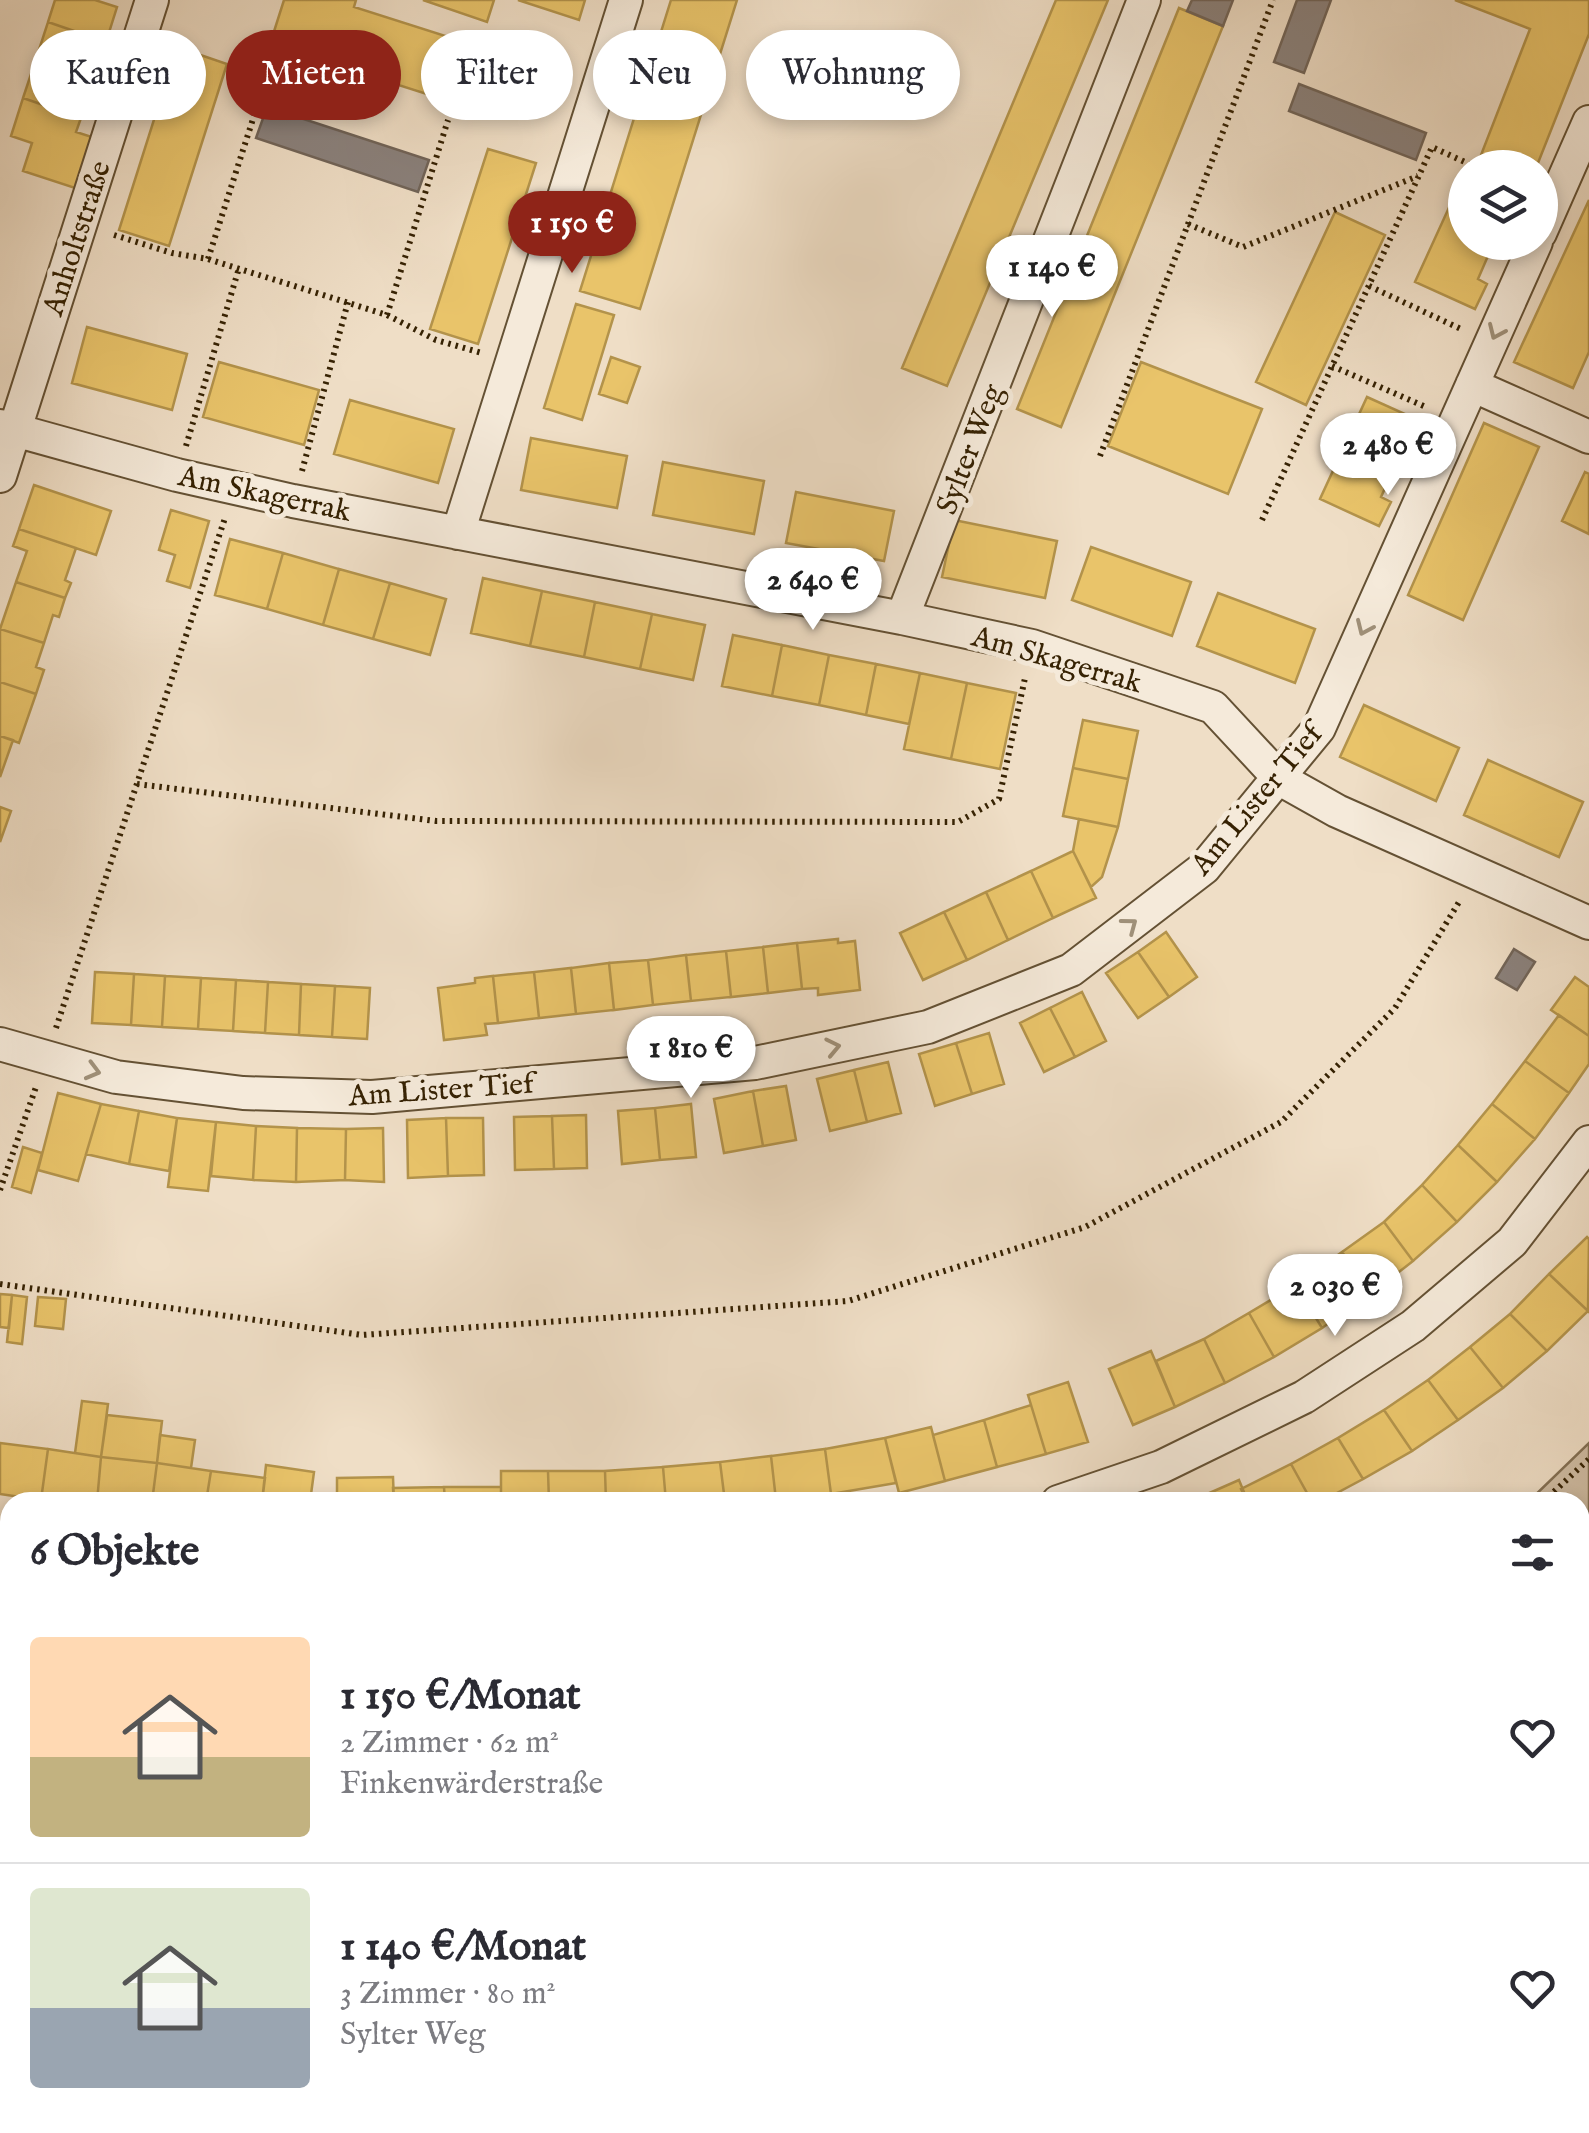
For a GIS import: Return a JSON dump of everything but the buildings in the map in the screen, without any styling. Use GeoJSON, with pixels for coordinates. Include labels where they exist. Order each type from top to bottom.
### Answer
{"type":"FeatureCollection","features":[{"type":"Feature","properties":{"kind":"street","name":"Anholtstraße"},"geometry":{"type":"LineString","coordinates":[[0,476],[7,428],[81,224],[152,0]]}},
{"type":"Feature","properties":{"kind":"street"},"geometry":{"type":"LineString","coordinates":[[458,533],[626,0]]}},
{"type":"Feature","properties":{"kind":"street","name":"Sylter Weg"},"geometry":{"type":"LineString","coordinates":[[902,618],[1144,0]]}},
{"type":"Feature","properties":{"kind":"street"},"geometry":{"type":"LineString","coordinates":[[1558,192],[1589,122]]}},
{"type":"Feature","properties":{"kind":"street","name":"Am Lister Tief"},"geometry":{"type":"LineString","coordinates":[[0,1044],[116,1077],[242,1094],[372,1097],[755,1063],[928,1027],[1071,970],[1204,868],[1319,728],[1528,260]]}},
{"type":"Feature","properties":{"kind":"street"},"geometry":{"type":"LineString","coordinates":[[1472,386],[1589,437]]}},
{"type":"Feature","properties":{"kind":"street","name":"Am Skagerrak"},"geometry":{"type":"LineString","coordinates":[[7,428],[177,476],[293,501],[1032,646],[1213,706],[1280,779],[1337,812],[1589,924]]}},
{"type":"Feature","properties":{"kind":"street"},"geometry":{"type":"LineString","coordinates":[[1087,1492],[1161,1467],[1304,1396],[1413,1326],[1512,1242],[1589,1142]]}},
{"type":"Feature","properties":{"kind":"path"},"geometry":{"type":"LineString","coordinates":[[1100,456],[1274,0]]}},
{"type":"Feature","properties":{"kind":"path"},"geometry":{"type":"LineString","coordinates":[[208,258],[253,120]]}},
{"type":"Feature","properties":{"kind":"path"},"geometry":{"type":"LineString","coordinates":[[387,314],[448,120]]}},
{"type":"Feature","properties":{"kind":"path"},"geometry":{"type":"LineString","coordinates":[[1262,520],[1432,146],[1448,154]]}},
{"type":"Feature","properties":{"kind":"path"},"geometry":{"type":"LineString","coordinates":[[1188,224],[1243,247],[1419,176]]}},
{"type":"Feature","properties":{"kind":"path"},"geometry":{"type":"LineString","coordinates":[[81,224],[172,254],[208,258],[387,314],[436,340],[512,361]]}},
{"type":"Feature","properties":{"kind":"path"},"geometry":{"type":"LineString","coordinates":[[177,476],[239,268]]}},
{"type":"Feature","properties":{"kind":"path"},"geometry":{"type":"LineString","coordinates":[[1369,286],[1492,343]]}},
{"type":"Feature","properties":{"kind":"path"},"geometry":{"type":"LineString","coordinates":[[293,501],[348,302]]}},
{"type":"Feature","properties":{"kind":"path"},"geometry":{"type":"LineString","coordinates":[[1332,366],[1457,420]]}},
{"type":"Feature","properties":{"kind":"path"},"geometry":{"type":"LineString","coordinates":[[0,1190],[235,488]]}},
{"type":"Feature","properties":{"kind":"path"},"geometry":{"type":"LineString","coordinates":[[137,784],[436,821],[958,822],[999,799],[1032,646]]}},
{"type":"Feature","properties":{"kind":"path"},"geometry":{"type":"LineString","coordinates":[[0,1284],[362,1336],[848,1301],[1085,1227],[1281,1122],[1394,1008],[1476,873]]}},
{"type":"Feature","properties":{"kind":"path"},"geometry":{"type":"LineString","coordinates":[[1554,1492],[1589,1459]]}},
{"type":"Feature","properties":{"kind":"shaded area"},"geometry":{"type":"Polygon","coordinates":[[[1589,1443],[1589,1492],[1538,1492],[1589,1443]]]}}]}
